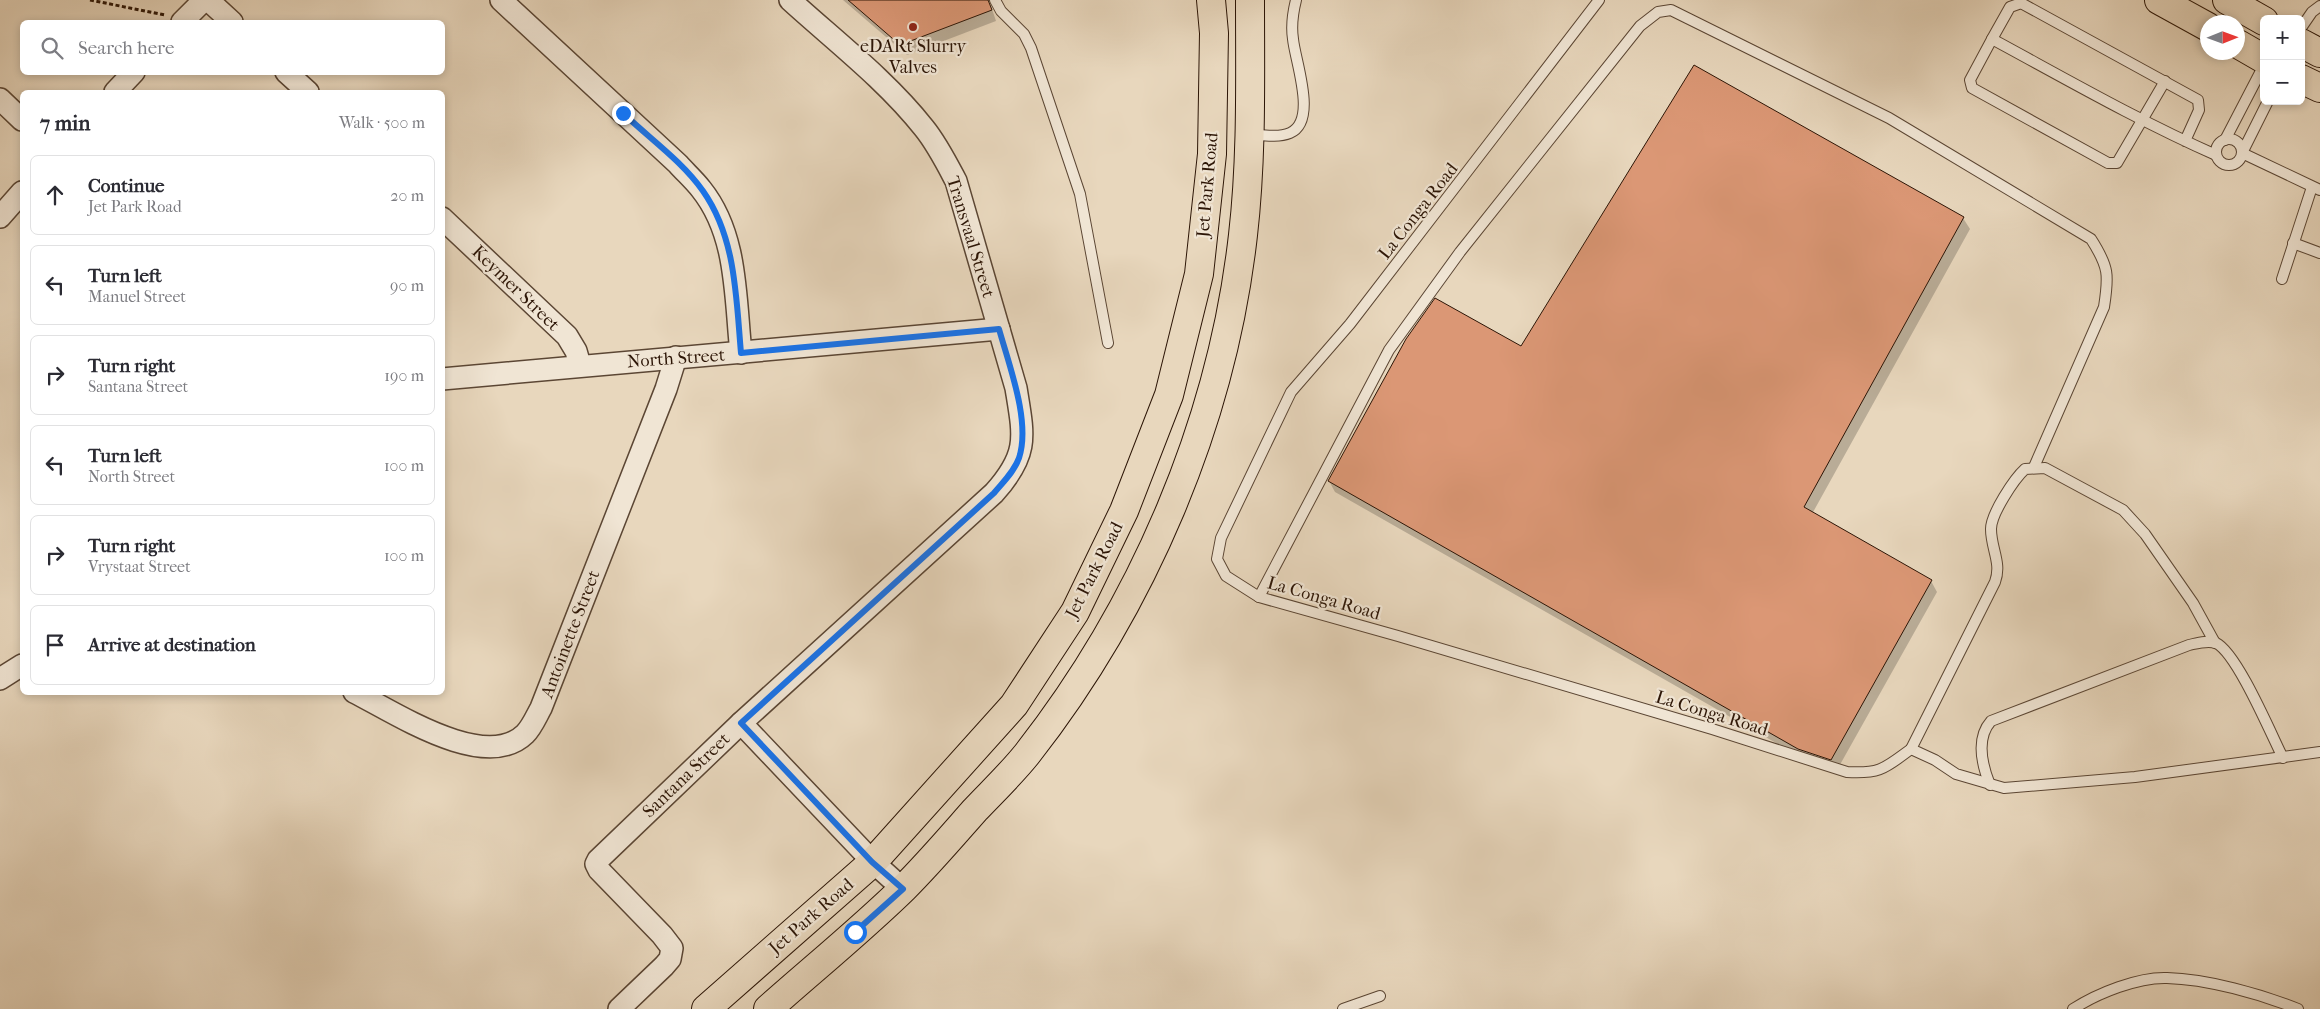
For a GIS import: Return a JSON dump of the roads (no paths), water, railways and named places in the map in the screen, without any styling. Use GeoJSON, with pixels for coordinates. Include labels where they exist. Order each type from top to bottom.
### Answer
{"type":"FeatureCollection","features":[{"type":"Feature","properties":{"kind":"main road","name":"Jet Park Road"},"geometry":{"type":"LineString","coordinates":[[706,1009],[872,862],[1014,705],[1075,612],[1124,511],[1169,394],[1198,274],[1212,154],[1214,33],[1211,0]]}},
{"type":"Feature","properties":{"kind":"main road"},"geometry":{"type":"LineString","coordinates":[[768,1009],[903,889],[1025,756],[1081,681],[1124,607],[1160,532],[1187,466],[1210,400],[1230,315],[1243,234],[1250,134],[1250,0]]}},
{"type":"Feature","properties":{"kind":"main road"},"geometry":{"type":"LineString","coordinates":[[2159,0],[2200,23]]}},
{"type":"Feature","properties":{"kind":"main road"},"geometry":{"type":"LineString","coordinates":[[2227,0],[2260,19]]}},
{"type":"Feature","properties":{"kind":"main road"},"geometry":{"type":"LineString","coordinates":[[2305,44],[2320,53]]}},
{"type":"Feature","properties":{"kind":"main road"},"geometry":{"type":"LineString","coordinates":[[2245,48],[2260,57]]}},
{"type":"Feature","properties":{"kind":"main road"},"geometry":{"type":"LineString","coordinates":[[2305,81],[2320,88]]}},
{"type":"Feature","properties":{"kind":"street"},"geometry":{"type":"LineString","coordinates":[[184,20],[204,0]]}},
{"type":"Feature","properties":{"kind":"street"},"geometry":{"type":"LineString","coordinates":[[208,0],[230,20]]}},
{"type":"Feature","properties":{"kind":"street"},"geometry":{"type":"LineString","coordinates":[[501,0],[670,157],[702,190],[715,211],[731,257],[741,353]]}},
{"type":"Feature","properties":{"kind":"street","name":"Transvaal Street"},"geometry":{"type":"LineString","coordinates":[[790,0],[871,74],[923,127],[941,152],[956,181],[999,329]]}},
{"type":"Feature","properties":{"kind":"street"},"geometry":{"type":"LineString","coordinates":[[117,90],[131,75]]}},
{"type":"Feature","properties":{"kind":"street"},"geometry":{"type":"LineString","coordinates":[[289,75],[306,90]]}},
{"type":"Feature","properties":{"kind":"street"},"geometry":{"type":"LineString","coordinates":[[0,99],[20,118]]}},
{"type":"Feature","properties":{"kind":"street"},"geometry":{"type":"LineString","coordinates":[[0,217],[20,194]]}},
{"type":"Feature","properties":{"kind":"street","name":"Keymer Street"},"geometry":{"type":"LineString","coordinates":[[445,221],[567,336],[576,352],[580,365]]}},
{"type":"Feature","properties":{"kind":"street","name":"North Street"},"geometry":{"type":"LineString","coordinates":[[445,379],[580,365],[741,353],[999,329]]}},
{"type":"Feature","properties":{"kind":"street","name":"Santana Street"},"geometry":{"type":"LineString","coordinates":[[619,1009],[664,966],[670,959],[672,948],[596,864],[621,837],[741,723],[994,493],[1010,474],[1019,459],[1022,445],[1021,420],[1016,388],[999,329]]}},
{"type":"Feature","properties":{"kind":"street","name":"Antoinette Street"},"geometry":{"type":"LineString","coordinates":[[360,695],[441,735],[477,747],[505,745],[524,735],[541,708],[666,389],[676,357]]}},
{"type":"Feature","properties":{"kind":"street"},"geometry":{"type":"LineString","coordinates":[[0,679],[20,666]]}},
{"type":"Feature","properties":{"kind":"street"},"geometry":{"type":"LineString","coordinates":[[741,723],[872,862],[903,889]]}},
{"type":"Feature","properties":{"kind":"lane"},"geometry":{"type":"LineString","coordinates":[[995,0],[1001,11],[1024,34],[1031,48],[1080,194],[1108,343]]}},
{"type":"Feature","properties":{"kind":"lane"},"geometry":{"type":"LineString","coordinates":[[1250,134],[1284,135],[1294,131],[1300,125],[1305,102],[1293,38],[1296,0]]}},
{"type":"Feature","properties":{"kind":"lane","name":"La Conga Road"},"geometry":{"type":"LineString","coordinates":[[1599,0],[1356,316],[1291,392],[1221,538],[1217,559],[1226,576],[1259,598],[1398,636],[1712,729],[1847,772],[1865,774],[1882,770],[1911,749]]}},
{"type":"Feature","properties":{"kind":"lane"},"geometry":{"type":"LineString","coordinates":[[2165,81],[2117,163],[2108,163],[1972,88],[1970,80],[2010,7],[2021,2],[2165,81],[2198,100],[2200,105],[2184,141]]}},
{"type":"Feature","properties":{"kind":"lane"},"geometry":{"type":"LineString","coordinates":[[2305,22],[2312,12],[2320,6]]}},
{"type":"Feature","properties":{"kind":"lane"},"geometry":{"type":"LineString","coordinates":[[1259,598],[1389,350],[1460,252],[1640,26],[1658,12],[1671,10],[1889,118],[2091,239],[2103,257],[2108,279],[2104,307],[2034,467]]}},
{"type":"Feature","properties":{"kind":"lane"},"geometry":{"type":"LineString","coordinates":[[1992,39],[2142,120],[2216,155],[2224,164],[2236,163],[2266,105]]}},
{"type":"Feature","properties":{"kind":"lane"},"geometry":{"type":"LineString","coordinates":[[2216,155],[2220,143],[2225,140],[2260,73]]}},
{"type":"Feature","properties":{"kind":"lane"},"geometry":{"type":"LineString","coordinates":[[2225,140],[2237,142],[2242,153],[2316,189],[2282,279]]}},
{"type":"Feature","properties":{"kind":"lane"},"geometry":{"type":"LineString","coordinates":[[2294,243],[2320,253]]}},
{"type":"Feature","properties":{"kind":"lane"},"geometry":{"type":"LineString","coordinates":[[2283,758],[2235,664],[2225,649],[2215,642],[2193,602],[2134,521],[2109,501],[2045,468],[2034,467],[2025,469],[2018,475],[1993,519],[1992,542],[1998,563],[1995,582],[1911,749],[1935,760],[1956,774],[2004,788],[2025,788],[2135,777],[2283,758],[2320,752]]}},
{"type":"Feature","properties":{"kind":"lane"},"geometry":{"type":"LineString","coordinates":[[1990,785],[1982,758],[1982,741],[1985,728],[1991,722],[2189,645],[2215,642]]}},
{"type":"Feature","properties":{"kind":"lane"},"geometry":{"type":"LineString","coordinates":[[2073,1009],[2106,992],[2166,978],[2195,981],[2234,990],[2298,1009]]}},
{"type":"Feature","properties":{"kind":"lane"},"geometry":{"type":"LineString","coordinates":[[1342,1009],[1380,996]]}},
{"type":"Feature","properties":{"kind":"place","name":"eDARt Slurry Valves"},"geometry":{"type":"Point","coordinates":[913,27]}}]}
